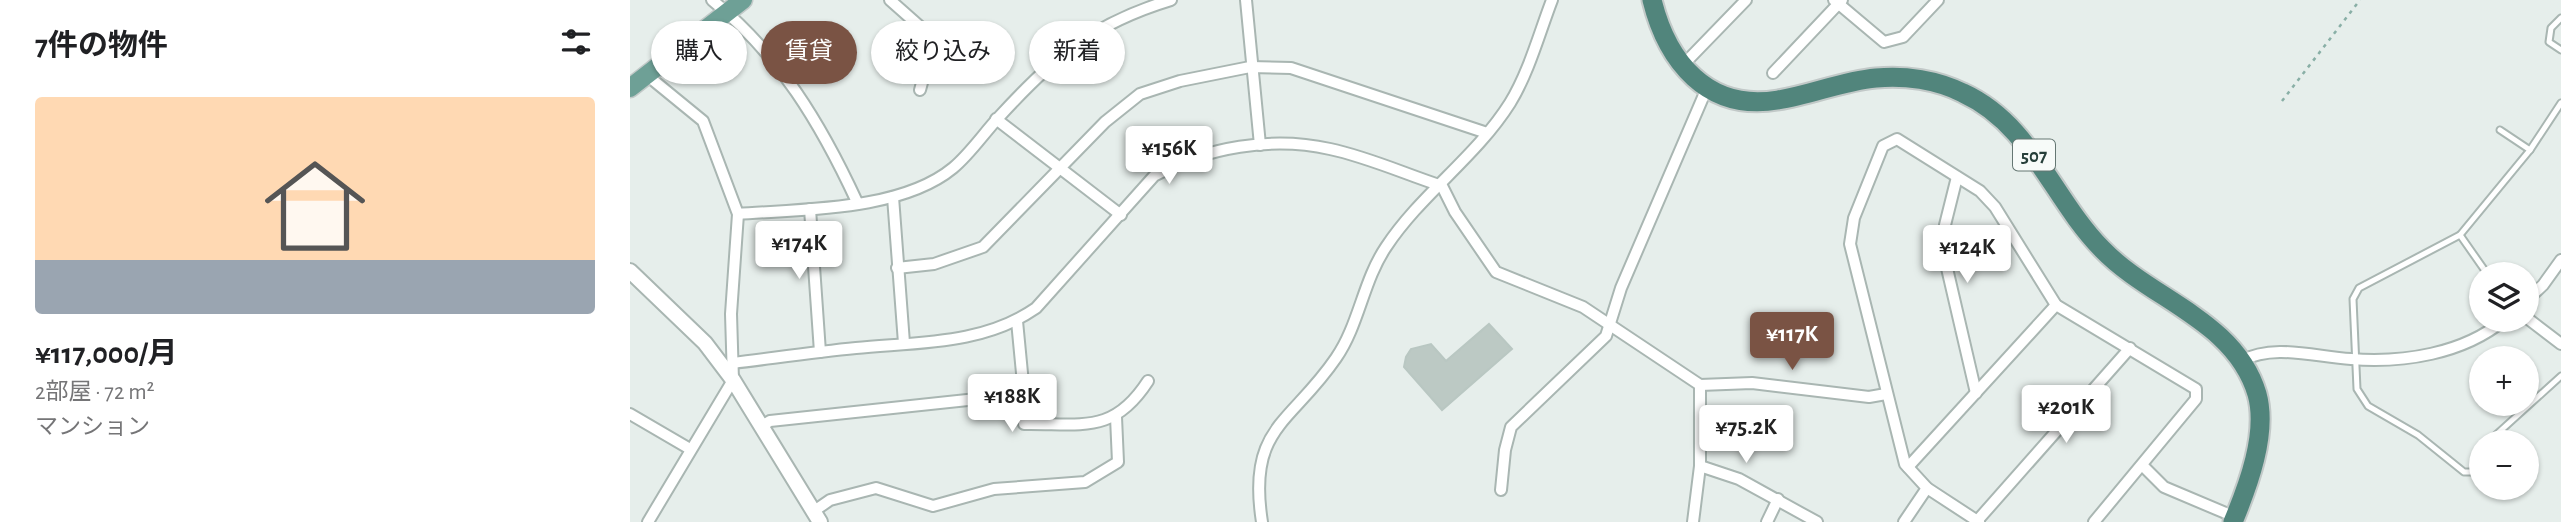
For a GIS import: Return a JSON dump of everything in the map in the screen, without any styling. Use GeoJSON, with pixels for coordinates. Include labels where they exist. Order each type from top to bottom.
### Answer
{"type":"FeatureCollection","features":[{"type":"Feature","properties":{"kind":"highway","name":"507"},"geometry":{"type":"LineString","coordinates":[[1652,0],[1665,42],[1682,66],[1707,88],[1741,99],[1775,101],[1867,79],[1889,77],[1930,81],[1964,93],[1994,111],[2021,136],[2069,209],[2104,251],[2205,323],[2241,361],[2257,394],[2260,419],[2252,462],[2234,520]]}},
{"type":"Feature","properties":{"kind":"main road"},"geometry":{"type":"LineString","coordinates":[[630,88],[743,0]]}},
{"type":"Feature","properties":{"kind":"street"},"geometry":{"type":"LineString","coordinates":[[712,0],[761,43],[829,141],[857,202]]}},
{"type":"Feature","properties":{"kind":"street"},"geometry":{"type":"LineString","coordinates":[[890,0],[934,40],[920,90]]}},
{"type":"Feature","properties":{"kind":"street"},"geometry":{"type":"LineString","coordinates":[[738,214],[810,209],[893,197],[952,168],[1044,67],[1090,32],[1171,0]]}},
{"type":"Feature","properties":{"kind":"street"},"geometry":{"type":"LineString","coordinates":[[1246,0],[1259,145]]}},
{"type":"Feature","properties":{"kind":"street"},"geometry":{"type":"LineString","coordinates":[[1262,522],[1257,488],[1266,447],[1274,428],[1335,359],[1374,264],[1399,227],[1442,186],[1511,102],[1552,0]]}},
{"type":"Feature","properties":{"kind":"street"},"geometry":{"type":"LineString","coordinates":[[1682,66],[1746,0]]}},
{"type":"Feature","properties":{"kind":"street"},"geometry":{"type":"LineString","coordinates":[[1773,73],[1838,1],[1884,42],[1903,37],[1938,0]]}},
{"type":"Feature","properties":{"kind":"street"},"geometry":{"type":"LineString","coordinates":[[897,268],[934,264],[983,247],[1105,122],[1140,94],[1180,80],[1250,67],[1291,68],[1312,72],[1487,133]]}},
{"type":"Feature","properties":{"kind":"street"},"geometry":{"type":"LineString","coordinates":[[648,76],[703,121],[738,214],[731,314],[733,380],[648,522]]}},
{"type":"Feature","properties":{"kind":"street"},"geometry":{"type":"LineString","coordinates":[[1501,490],[1505,450],[1511,427],[1606,336],[1622,288],[1707,88]]}},
{"type":"Feature","properties":{"kind":"street"},"geometry":{"type":"LineString","coordinates":[[996,119],[1121,215]]}},
{"type":"Feature","properties":{"kind":"street"},"geometry":{"type":"LineString","coordinates":[[2095,522],[2196,399],[2196,389],[2130,348],[2056,305],[1995,207],[1980,191],[1897,139],[1883,146],[1854,218],[1850,244],[1886,394],[1908,467],[1927,488],[1978,521],[2130,348]]}},
{"type":"Feature","properties":{"kind":"street"},"geometry":{"type":"LineString","coordinates":[[733,363],[904,343],[965,339],[1017,321],[1036,308],[1154,176],[1177,163],[1207,154],[1259,145],[1291,144],[1331,149],[1442,186],[1455,212],[1496,272],[1583,307],[1700,385],[1752,383],[1869,397],[1886,394]]}},
{"type":"Feature","properties":{"kind":"street"},"geometry":{"type":"LineString","coordinates":[[1957,177],[1945,225],[1943,251],[1976,393]]}},
{"type":"Feature","properties":{"kind":"street"},"geometry":{"type":"LineString","coordinates":[[893,197],[904,343]]}},
{"type":"Feature","properties":{"kind":"street"},"geometry":{"type":"LineString","coordinates":[[810,209],[820,352]]}},
{"type":"Feature","properties":{"kind":"street"},"geometry":{"type":"LineString","coordinates":[[2539,289],[2561,260]]}},
{"type":"Feature","properties":{"kind":"street"},"geometry":{"type":"LineString","coordinates":[[630,271],[705,343],[733,380],[817,516],[830,500],[876,488],[933,506],[994,489],[1085,482],[1118,462],[1116,417]]}},
{"type":"Feature","properties":{"kind":"street"},"geometry":{"type":"LineString","coordinates":[[1908,467],[2056,305]]}},
{"type":"Feature","properties":{"kind":"street"},"geometry":{"type":"LineString","coordinates":[[1017,321],[1024,424],[1102,423],[1116,417],[1138,397],[1148,381]]}},
{"type":"Feature","properties":{"kind":"street"},"geometry":{"type":"LineString","coordinates":[[2539,327],[2561,344]]}},
{"type":"Feature","properties":{"kind":"street"},"geometry":{"type":"LineString","coordinates":[[2241,361],[2265,351],[2354,359],[2406,357],[2450,350],[2490,332]]}},
{"type":"Feature","properties":{"kind":"street"},"geometry":{"type":"LineString","coordinates":[[1693,522],[1700,466],[1700,385]]}},
{"type":"Feature","properties":{"kind":"street"},"geometry":{"type":"LineString","coordinates":[[762,426],[770,421],[1024,394]]}},
{"type":"Feature","properties":{"kind":"street"},"geometry":{"type":"LineString","coordinates":[[630,415],[690,449]]}},
{"type":"Feature","properties":{"kind":"street"},"geometry":{"type":"LineString","coordinates":[[1700,466],[1739,479],[1817,522]]}},
{"type":"Feature","properties":{"kind":"street"},"geometry":{"type":"LineString","coordinates":[[2143,466],[2164,487],[2234,520]]}},
{"type":"Feature","properties":{"kind":"street"},"geometry":{"type":"LineString","coordinates":[[1903,522],[1927,488]]}},
{"type":"Feature","properties":{"kind":"street"},"geometry":{"type":"LineString","coordinates":[[1767,522],[1778,499]]}},
{"type":"Feature","properties":{"kind":"lane"},"geometry":{"type":"LineString","coordinates":[[2561,18],[2551,28],[2549,42],[2561,50]]}},
{"type":"Feature","properties":{"kind":"lane"},"geometry":{"type":"LineString","coordinates":[[2469,472],[2464,472],[2418,435],[2368,406],[2357,390],[2353,299],[2359,288],[2460,236],[2530,150],[2561,103]]}},
{"type":"Feature","properties":{"kind":"lane"},"geometry":{"type":"LineString","coordinates":[[2501,130],[2530,150]]}},
{"type":"Feature","properties":{"kind":"lane"},"geometry":{"type":"LineString","coordinates":[[2460,236],[2479,262]]}},
{"type":"Feature","properties":{"kind":"lane"},"geometry":{"type":"LineString","coordinates":[[2501,430],[2561,376]]}},
{"type":"Feature","properties":{"kind":"path"},"geometry":{"type":"LineString","coordinates":[[2282,101],[2360,0]]}},
{"type":"Feature","properties":{"kind":"building"},"geometry":{"type":"Polygon","coordinates":[[[1489,324],[1512,349],[1442,410],[1404,367],[1406,357],[1411,349],[1431,344],[1446,361],[1489,324]]]}}]}
